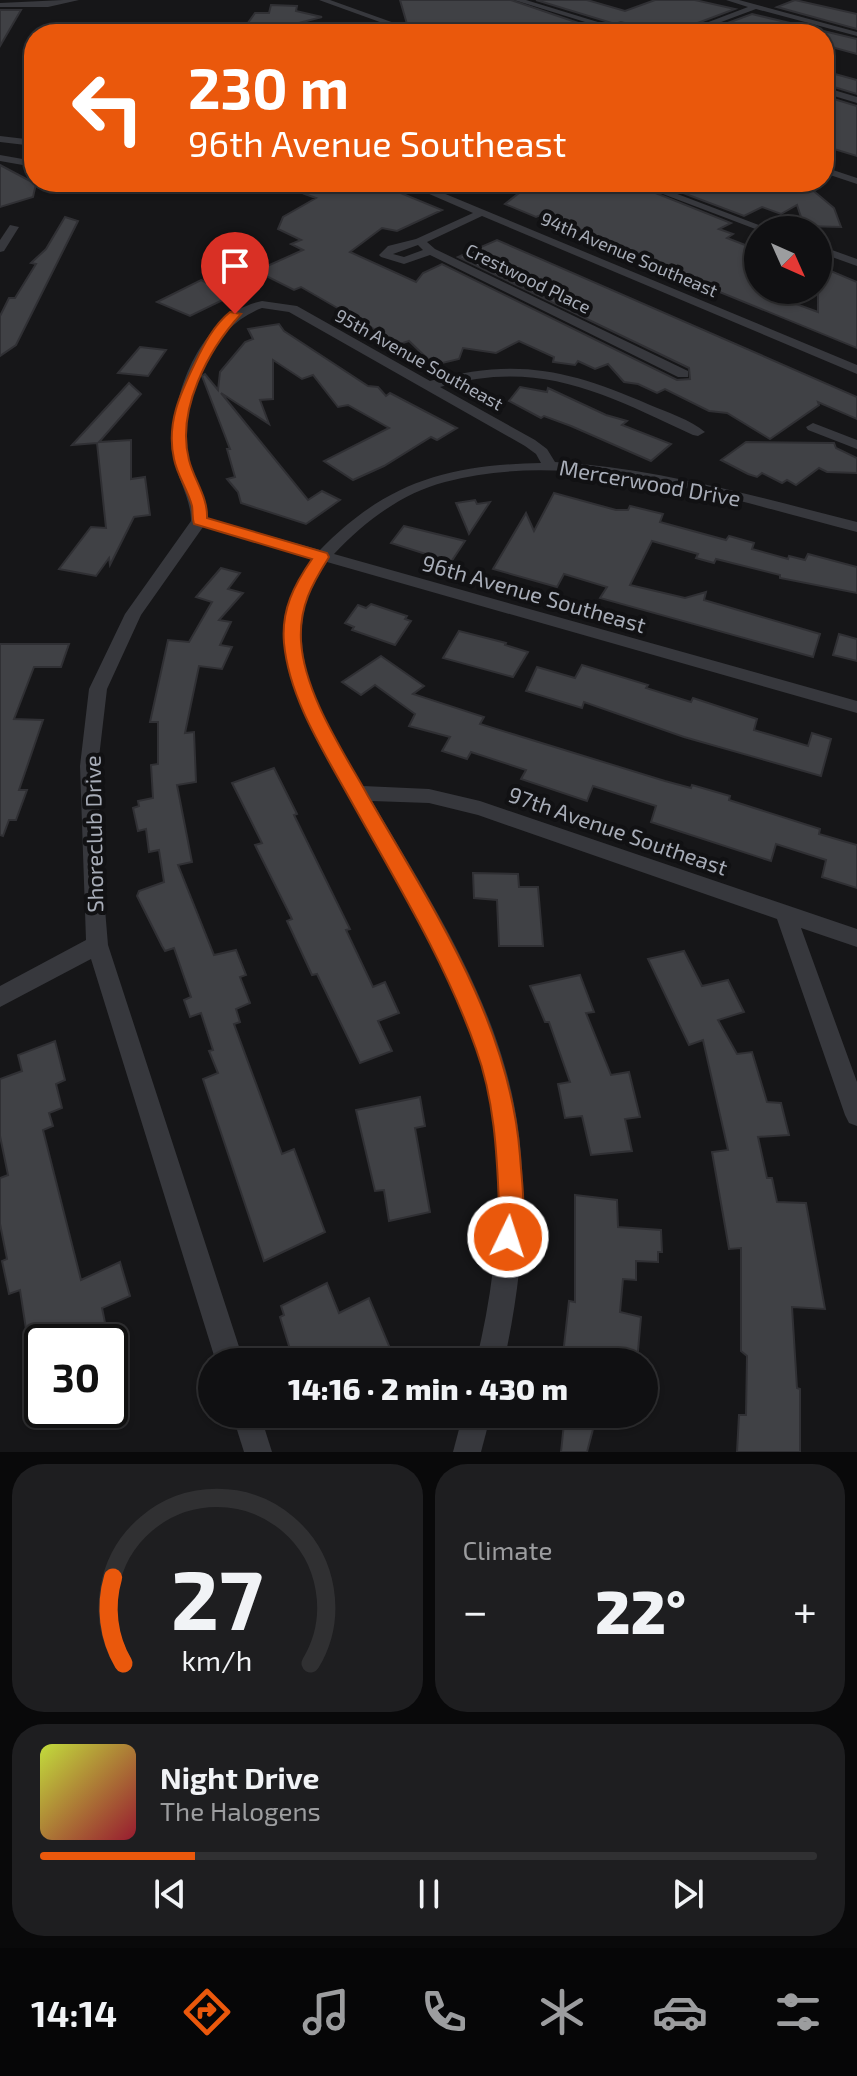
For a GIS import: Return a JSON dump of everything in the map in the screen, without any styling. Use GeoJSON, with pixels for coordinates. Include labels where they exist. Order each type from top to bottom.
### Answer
{"type":"FeatureCollection","features":[{"type":"Feature","properties":{"kind":"street"},"geometry":{"type":"LineString","coordinates":[[0,5],[48,5],[75,0]]}},
{"type":"Feature","properties":{"kind":"street"},"geometry":{"type":"LineString","coordinates":[[323,0],[392,24]]}},
{"type":"Feature","properties":{"kind":"street"},"geometry":{"type":"LineString","coordinates":[[339,6],[358,0]]}},
{"type":"Feature","properties":{"kind":"street"},"geometry":{"type":"LineString","coordinates":[[518,0],[599,24]]}},
{"type":"Feature","properties":{"kind":"street"},"geometry":{"type":"LineString","coordinates":[[730,0],[819,24]]}},
{"type":"Feature","properties":{"kind":"street"},"geometry":{"type":"LineString","coordinates":[[708,24],[772,0]]}},
{"type":"Feature","properties":{"kind":"street"},"geometry":{"type":"LineString","coordinates":[[834,28],[857,34]]}},
{"type":"Feature","properties":{"kind":"street"},"geometry":{"type":"LineString","coordinates":[[834,93],[857,100]]}},
{"type":"Feature","properties":{"kind":"street"},"geometry":{"type":"LineString","coordinates":[[0,139],[24,142]]}},
{"type":"Feature","properties":{"kind":"street"},"geometry":{"type":"LineString","coordinates":[[0,158],[24,162]]}},
{"type":"Feature","properties":{"kind":"street"},"geometry":{"type":"LineString","coordinates":[[834,173],[857,181]]}},
{"type":"Feature","properties":{"kind":"street","name":"94th Avenue Southeast"},"geometry":{"type":"LineString","coordinates":[[433,192],[857,370]]}},
{"type":"Feature","properties":{"kind":"street"},"geometry":{"type":"LineString","coordinates":[[663,192],[744,222]]}},
{"type":"Feature","properties":{"kind":"street","name":"Crestwood Place"},"geometry":{"type":"LineString","coordinates":[[481,213],[420,241],[431,251],[683,374]]}},
{"type":"Feature","properties":{"kind":"street"},"geometry":{"type":"LineString","coordinates":[[0,249],[14,227]]}},
{"type":"Feature","properties":{"kind":"street"},"geometry":{"type":"LineString","coordinates":[[420,241],[392,248],[385,255],[404,261],[431,251]]}},
{"type":"Feature","properties":{"kind":"street"},"geometry":{"type":"LineString","coordinates":[[832,253],[857,263]]}},
{"type":"Feature","properties":{"kind":"street","name":"95th Avenue Southeast"},"geometry":{"type":"LineString","coordinates":[[199,521],[200,508],[181,459],[179,427],[185,399],[224,323],[235,314],[260,304],[293,309],[530,443],[542,452],[549,465]]}},
{"type":"Feature","properties":{"kind":"street"},"geometry":{"type":"LineString","coordinates":[[428,386],[495,371],[553,376],[611,393],[698,432]]}},
{"type":"Feature","properties":{"kind":"street"},"geometry":{"type":"LineString","coordinates":[[813,427],[857,445]]}},
{"type":"Feature","properties":{"kind":"street","name":"Mercerwood Drive"},"geometry":{"type":"LineString","coordinates":[[492,1348],[511,1209],[505,1123],[492,1065],[450,959],[329,743],[298,674],[293,617],[300,588],[322,557],[359,522],[389,500],[455,475],[549,465],[630,475],[857,527]]}},
{"type":"Feature","properties":{"kind":"street","name":"96th Avenue Southeast"},"geometry":{"type":"LineString","coordinates":[[199,521],[857,707]]}},
{"type":"Feature","properties":{"kind":"street","name":"Shoreclub Drive"},"geometry":{"type":"LineString","coordinates":[[199,521],[133,614],[98,689],[89,766],[97,945],[226,1348]]}},
{"type":"Feature","properties":{"kind":"street","name":"97th Avenue Southeast"},"geometry":{"type":"LineString","coordinates":[[358,793],[429,796],[480,808],[857,938]]}},
{"type":"Feature","properties":{"kind":"street"},"geometry":{"type":"LineString","coordinates":[[786,914],[857,1115]]}},
{"type":"Feature","properties":{"kind":"street"},"geometry":{"type":"LineString","coordinates":[[0,997],[97,945]]}},
{"type":"Feature","properties":{"kind":"street"},"geometry":{"type":"LineString","coordinates":[[250,1428],[258,1452]]}},
{"type":"Feature","properties":{"kind":"street"},"geometry":{"type":"LineString","coordinates":[[467,1452],[473,1428]]}},
{"type":"Feature","properties":{"kind":"building"},"geometry":{"type":"Polygon","coordinates":[[[400,0],[511,0],[581,24],[407,24],[400,0]]]}},
{"type":"Feature","properties":{"kind":"building"},"geometry":{"type":"Polygon","coordinates":[[[536,0],[587,0],[625,11],[655,0],[695,0],[735,9],[695,24],[615,24],[536,0]]]}},
{"type":"Feature","properties":{"kind":"building"},"geometry":{"type":"Polygon","coordinates":[[[795,0],[857,14],[857,29],[777,7],[795,0]]]}},
{"type":"Feature","properties":{"kind":"building"},"geometry":{"type":"Polygon","coordinates":[[[271,5],[297,6],[296,11],[322,17],[295,24],[247,24],[255,13],[269,13],[271,5]]]}},
{"type":"Feature","properties":{"kind":"building"},"geometry":{"type":"Polygon","coordinates":[[[0,10],[21,10],[0,46],[0,10]]]}},
{"type":"Feature","properties":{"kind":"building"},"geometry":{"type":"Polygon","coordinates":[[[752,14],[794,24],[725,24],[752,14]]]}},
{"type":"Feature","properties":{"kind":"building"},"geometry":{"type":"Polygon","coordinates":[[[834,34],[857,39],[857,54],[834,48],[834,34]]]}},
{"type":"Feature","properties":{"kind":"building"},"geometry":{"type":"Polygon","coordinates":[[[834,74],[857,80],[857,94],[834,87],[834,74]]]}},
{"type":"Feature","properties":{"kind":"building"},"geometry":{"type":"Polygon","coordinates":[[[834,99],[857,106],[857,156],[834,149],[834,99]]]}},
{"type":"Feature","properties":{"kind":"building"},"geometry":{"type":"Polygon","coordinates":[[[0,165],[24,178],[24,192],[34,192],[33,197],[0,207],[0,165]]]}},
{"type":"Feature","properties":{"kind":"building"},"geometry":{"type":"Polygon","coordinates":[[[398,192],[442,210],[397,231],[382,228],[350,252],[416,282],[423,273],[442,264],[677,380],[690,379],[689,368],[458,257],[497,240],[857,397],[857,419],[818,402],[819,405],[770,439],[727,413],[709,411],[665,389],[657,393],[638,384],[624,382],[608,364],[595,369],[578,361],[575,365],[553,362],[554,357],[519,341],[496,353],[463,348],[459,359],[434,365],[409,341],[400,344],[301,287],[294,290],[256,271],[303,250],[291,244],[301,240],[278,229],[283,217],[316,198],[305,194],[398,192]]]}},
{"type":"Feature","properties":{"kind":"building"},"geometry":{"type":"Polygon","coordinates":[[[520,192],[653,192],[731,223],[719,229],[733,234],[727,238],[744,245],[744,302],[585,237],[591,234],[543,214],[536,217],[505,204],[520,192]]]}},
{"type":"Feature","properties":{"kind":"building"},"geometry":{"type":"Polygon","coordinates":[[[680,192],[815,192],[834,208],[841,227],[832,227],[832,216],[801,216],[797,205],[781,214],[762,207],[744,216],[680,192]]]}},
{"type":"Feature","properties":{"kind":"building"},"geometry":{"type":"Polygon","coordinates":[[[65,217],[78,221],[16,345],[0,356],[0,316],[9,298],[15,298],[36,264],[31,263],[46,249],[65,217]]]}},
{"type":"Feature","properties":{"kind":"building"},"geometry":{"type":"Polygon","coordinates":[[[832,271],[857,282],[857,348],[749,304],[796,304],[818,312],[818,304],[832,304],[832,271]]]}},
{"type":"Feature","properties":{"kind":"building"},"geometry":{"type":"Polygon","coordinates":[[[201,280],[233,295],[190,316],[157,302],[201,280]]]}},
{"type":"Feature","properties":{"kind":"building"},"geometry":{"type":"Polygon","coordinates":[[[279,324],[284,331],[368,386],[378,387],[386,396],[390,393],[457,428],[437,440],[431,437],[384,466],[353,480],[324,461],[389,428],[348,405],[338,407],[313,375],[302,379],[273,360],[273,399],[260,400],[269,424],[221,393],[308,500],[322,491],[340,500],[306,524],[241,503],[238,492],[227,479],[235,477],[227,449],[230,449],[202,376],[205,374],[218,390],[220,372],[245,342],[253,339],[248,329],[279,324]]]}},
{"type":"Feature","properties":{"kind":"building"},"geometry":{"type":"Polygon","coordinates":[[[140,347],[166,350],[148,376],[118,373],[140,347]]]}},
{"type":"Feature","properties":{"kind":"building"},"geometry":{"type":"Polygon","coordinates":[[[129,383],[141,394],[99,442],[131,440],[131,479],[145,477],[150,515],[134,517],[110,565],[109,558],[96,576],[59,569],[91,527],[106,528],[97,443],[72,445],[129,383]]]}},
{"type":"Feature","properties":{"kind":"building"},"geometry":{"type":"Polygon","coordinates":[[[520,387],[547,392],[548,388],[606,415],[627,421],[622,425],[671,444],[651,461],[571,426],[544,416],[541,418],[509,401],[520,387]]]}},
{"type":"Feature","properties":{"kind":"building"},"geometry":{"type":"Polygon","coordinates":[[[746,442],[834,443],[836,448],[857,458],[857,473],[827,472],[819,468],[796,485],[787,480],[782,483],[762,473],[757,477],[748,474],[721,460],[746,442]]]}},
{"type":"Feature","properties":{"kind":"building"},"geometry":{"type":"Polygon","coordinates":[[[554,493],[616,510],[628,510],[630,506],[663,514],[660,522],[726,540],[729,536],[754,543],[752,549],[788,559],[789,556],[805,560],[808,554],[857,567],[857,593],[780,578],[780,575],[716,559],[714,563],[696,558],[698,554],[652,541],[630,585],[685,598],[706,592],[704,600],[820,634],[813,657],[600,598],[607,587],[564,574],[557,587],[493,569],[526,513],[534,531],[554,493]]]}},
{"type":"Feature","properties":{"kind":"building"},"geometry":{"type":"Polygon","coordinates":[[[475,500],[477,504],[490,502],[469,534],[456,503],[475,500]]]}},
{"type":"Feature","properties":{"kind":"building"},"geometry":{"type":"Polygon","coordinates":[[[404,526],[465,541],[451,562],[391,543],[404,526]]]}},
{"type":"Feature","properties":{"kind":"building"},"geometry":{"type":"Polygon","coordinates":[[[221,568],[240,573],[228,589],[243,593],[219,620],[231,622],[220,645],[232,647],[222,669],[199,666],[185,733],[194,732],[196,782],[177,785],[192,862],[178,865],[214,955],[236,950],[246,975],[240,977],[250,1003],[236,1009],[240,1022],[234,1024],[282,1154],[294,1149],[325,1232],[264,1261],[203,1079],[218,1073],[209,1051],[213,1050],[201,1013],[190,1017],[184,1000],[191,997],[174,948],[165,951],[137,896],[139,891],[164,882],[159,850],[149,852],[146,829],[138,831],[133,808],[139,806],[138,801],[153,798],[151,765],[158,764],[158,722],[150,722],[168,640],[189,642],[212,602],[196,597],[221,568]]]}},
{"type":"Feature","properties":{"kind":"building"},"geometry":{"type":"Polygon","coordinates":[[[371,604],[407,616],[405,619],[411,621],[395,645],[352,630],[354,627],[345,623],[358,605],[366,608],[371,604]]]}},
{"type":"Feature","properties":{"kind":"building"},"geometry":{"type":"Polygon","coordinates":[[[459,631],[528,652],[513,677],[443,658],[459,631]]]}},
{"type":"Feature","properties":{"kind":"building"},"geometry":{"type":"Polygon","coordinates":[[[839,634],[857,639],[857,661],[833,655],[839,634]]]}},
{"type":"Feature","properties":{"kind":"building"},"geometry":{"type":"Polygon","coordinates":[[[0,644],[69,644],[61,667],[34,667],[14,719],[43,720],[19,790],[27,790],[16,820],[9,820],[3,836],[0,835],[0,644]]]}},
{"type":"Feature","properties":{"kind":"building"},"geometry":{"type":"Polygon","coordinates":[[[381,656],[424,686],[413,694],[484,717],[480,724],[665,781],[730,796],[729,800],[820,829],[819,834],[857,845],[857,888],[822,877],[826,860],[776,844],[771,861],[651,822],[656,806],[593,786],[587,801],[521,779],[526,770],[471,752],[467,759],[442,751],[450,737],[409,726],[415,714],[375,685],[361,695],[342,682],[381,656]]]}},
{"type":"Feature","properties":{"kind":"building"},"geometry":{"type":"Polygon","coordinates":[[[582,665],[691,702],[693,698],[757,719],[754,730],[808,746],[812,733],[831,739],[821,776],[684,737],[584,702],[582,708],[526,691],[537,667],[575,678],[582,665]]]}},
{"type":"Feature","properties":{"kind":"building"},"geometry":{"type":"Polygon","coordinates":[[[274,768],[350,929],[346,930],[373,987],[385,982],[399,1013],[378,1021],[392,1051],[360,1063],[317,974],[312,975],[287,921],[292,919],[255,845],[262,843],[232,783],[274,768]]]}},
{"type":"Feature","properties":{"kind":"building"},"geometry":{"type":"Polygon","coordinates":[[[473,873],[518,874],[519,887],[538,887],[543,946],[499,946],[497,900],[474,898],[473,873]]]}},
{"type":"Feature","properties":{"kind":"building"},"geometry":{"type":"Polygon","coordinates":[[[684,951],[702,986],[728,980],[744,1012],[718,1020],[737,1054],[752,1052],[767,1102],[781,1103],[789,1135],[758,1137],[767,1178],[772,1178],[777,1202],[806,1203],[825,1309],[792,1307],[797,1388],[800,1389],[800,1452],[737,1452],[739,1415],[746,1415],[747,1356],[741,1351],[741,1248],[729,1249],[712,1152],[728,1150],[703,1040],[689,1045],[648,959],[684,951]]]}},
{"type":"Feature","properties":{"kind":"building"},"geometry":{"type":"Polygon","coordinates":[[[580,975],[594,1012],[586,1013],[611,1075],[629,1072],[640,1117],[625,1119],[632,1151],[591,1155],[582,1116],[565,1118],[558,1084],[570,1082],[549,1022],[545,1022],[530,986],[580,975]]]}},
{"type":"Feature","properties":{"kind":"building"},"geometry":{"type":"Polygon","coordinates":[[[55,1041],[65,1080],[56,1084],[62,1108],[49,1113],[53,1126],[43,1130],[81,1280],[120,1262],[130,1296],[102,1308],[105,1324],[25,1324],[20,1290],[9,1294],[2,1261],[7,1259],[0,1224],[0,1178],[8,1175],[0,1136],[0,1079],[22,1071],[18,1055],[55,1041]]]}},
{"type":"Feature","properties":{"kind":"building"},"geometry":{"type":"Polygon","coordinates":[[[420,1097],[425,1126],[415,1128],[430,1212],[389,1221],[384,1190],[375,1191],[356,1110],[420,1097]]]}},
{"type":"Feature","properties":{"kind":"building"},"geometry":{"type":"Polygon","coordinates":[[[575,1195],[617,1200],[618,1227],[661,1230],[662,1252],[658,1252],[658,1262],[636,1261],[636,1280],[623,1279],[620,1312],[641,1317],[638,1348],[564,1348],[569,1301],[575,1302],[575,1195]]]}},
{"type":"Feature","properties":{"kind":"building"},"geometry":{"type":"Polygon","coordinates":[[[327,1283],[339,1313],[369,1298],[390,1348],[290,1348],[280,1317],[284,1315],[281,1306],[327,1283]]]}},
{"type":"Feature","properties":{"kind":"building"},"geometry":{"type":"Polygon","coordinates":[[[564,1428],[593,1428],[587,1452],[561,1452],[564,1428]]]}},
{"type":"Feature","properties":{"kind":"route"},"geometry":{"type":"LineString","coordinates":[[235,314],[224,323],[209,347],[185,399],[179,427],[181,459],[200,508],[199,521],[322,557],[300,588],[293,617],[298,674],[329,743],[450,959],[489,1051],[505,1123],[511,1209],[508,1237]]}}]}
